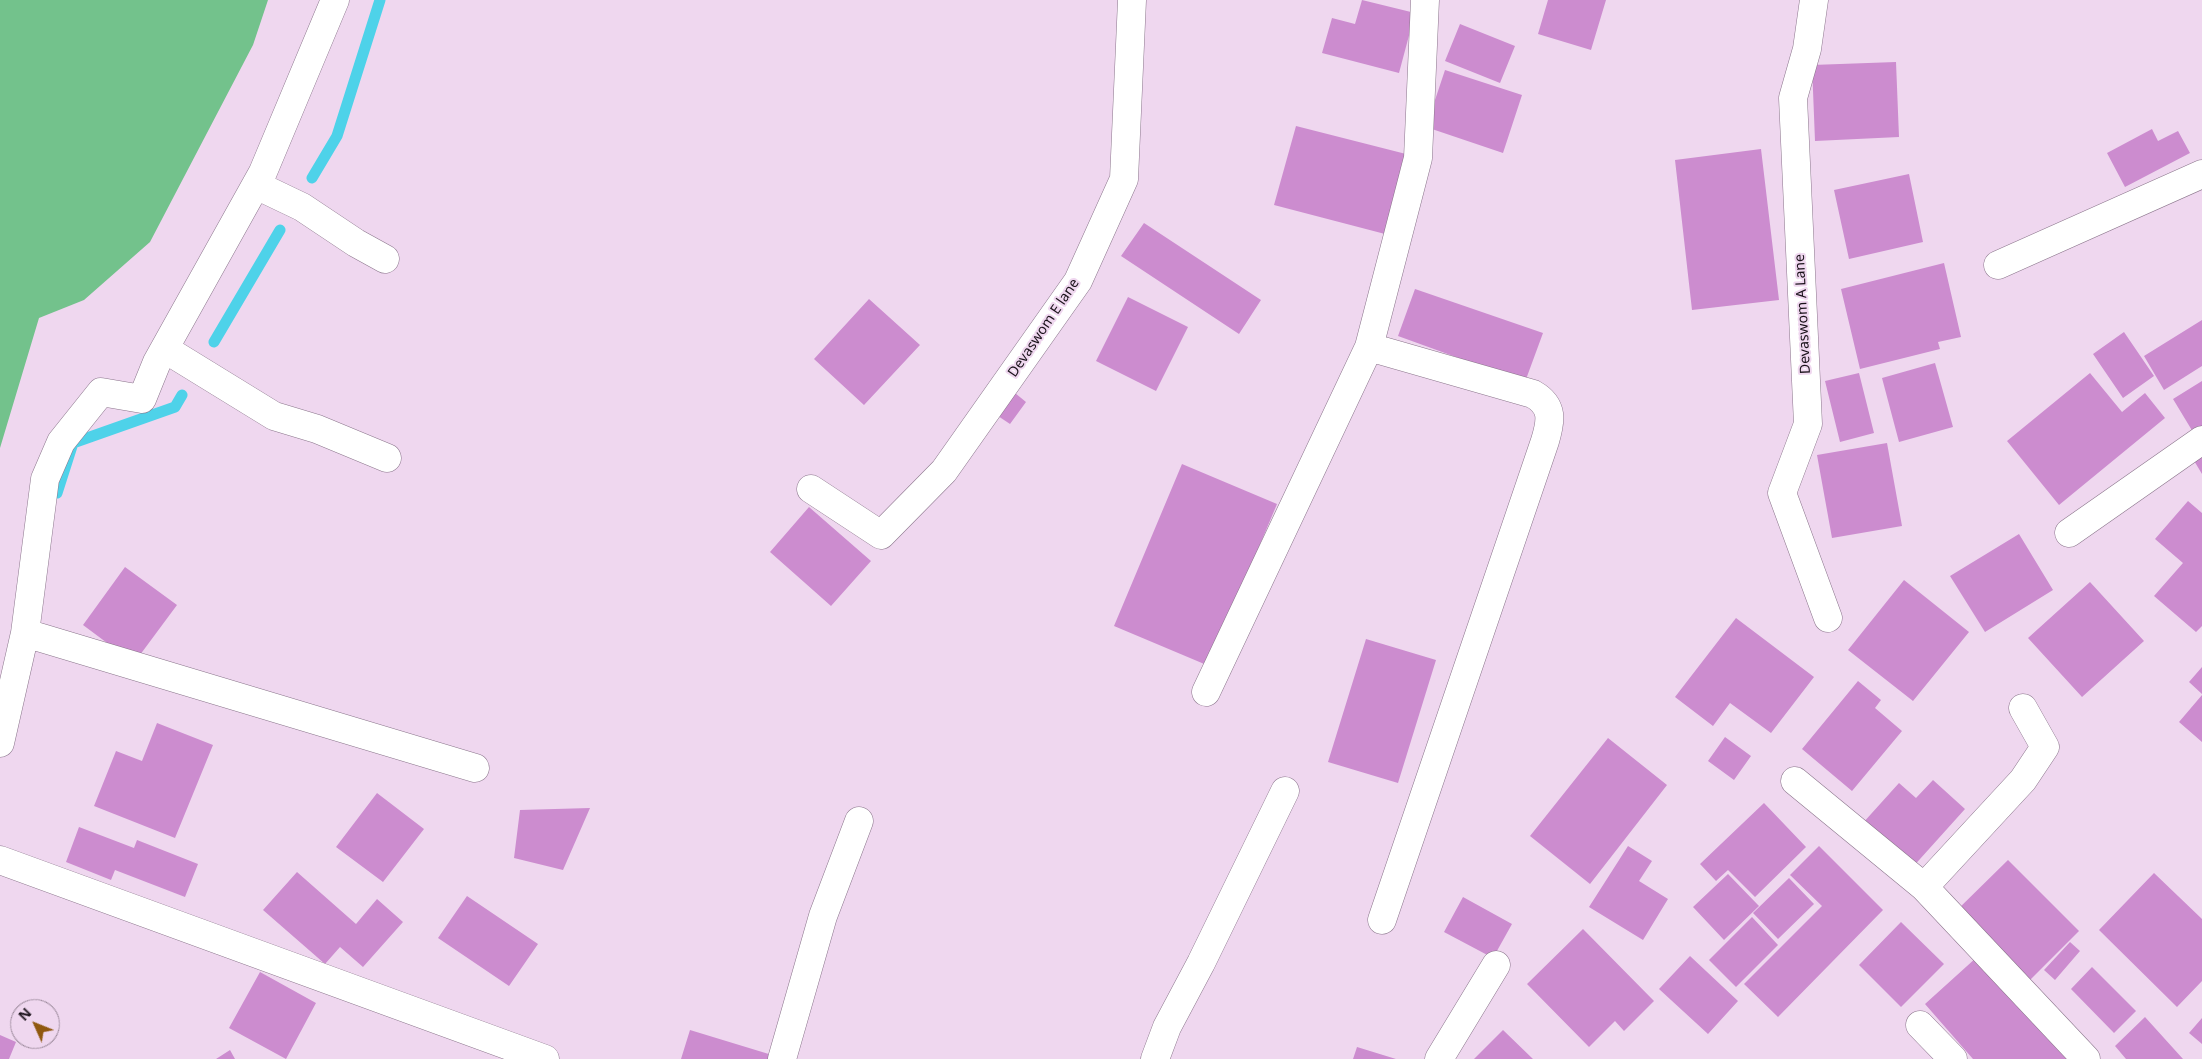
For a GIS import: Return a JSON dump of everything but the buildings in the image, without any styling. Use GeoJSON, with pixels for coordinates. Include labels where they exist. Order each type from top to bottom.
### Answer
{"type":"FeatureCollection","features":[{"type":"Feature","properties":{"kind":"street"},"geometry":{"type":"LineString","coordinates":[[0,743],[26,633],[45,479],[61,442],[101,392],[142,399],[165,348],[256,185],[335,0]]}},
{"type":"Feature","properties":{"kind":"street","name":"Devaswom E lane"},"geometry":{"type":"LineString","coordinates":[[811,489],[882,534],[944,471],[1078,281],[1124,178],[1132,0]]}},
{"type":"Feature","properties":{"kind":"street"},"geometry":{"type":"LineString","coordinates":[[1206,692],[1369,347],[1418,158],[1425,0]]}},
{"type":"Feature","properties":{"kind":"street","name":"Devaswom A Lane"},"geometry":{"type":"LineString","coordinates":[[1814,0],[1806,49],[1793,98],[1808,424],[1782,493],[1828,618]]}},
{"type":"Feature","properties":{"kind":"street"},"geometry":{"type":"LineString","coordinates":[[1998,265],[2202,174]]}},
{"type":"Feature","properties":{"kind":"street"},"geometry":{"type":"LineString","coordinates":[[256,185],[302,207],[356,243],[385,259]]}},
{"type":"Feature","properties":{"kind":"street"},"geometry":{"type":"LineString","coordinates":[[1369,347],[1533,394],[1544,402],[1550,417],[1545,441],[1382,920]]}},
{"type":"Feature","properties":{"kind":"street"},"geometry":{"type":"LineString","coordinates":[[165,348],[274,416],[317,429],[387,458]]}},
{"type":"Feature","properties":{"kind":"street"},"geometry":{"type":"LineString","coordinates":[[2069,533],[2202,440]]}},
{"type":"Feature","properties":{"kind":"street"},"geometry":{"type":"LineString","coordinates":[[26,633],[475,768]]}},
{"type":"Feature","properties":{"kind":"street"},"geometry":{"type":"LineString","coordinates":[[1924,887],[2023,780],[2045,747],[2023,708]]}},
{"type":"Feature","properties":{"kind":"street"},"geometry":{"type":"LineString","coordinates":[[1795,781],[1924,887],[2086,1059]]}},
{"type":"Feature","properties":{"kind":"street"},"geometry":{"type":"LineString","coordinates":[[1155,1059],[1167,1027],[1201,964],[1285,791]]}},
{"type":"Feature","properties":{"kind":"street"},"geometry":{"type":"LineString","coordinates":[[782,1059],[822,916],[858,821]]}},
{"type":"Feature","properties":{"kind":"street"},"geometry":{"type":"LineString","coordinates":[[0,860],[545,1059]]}},
{"type":"Feature","properties":{"kind":"street"},"geometry":{"type":"LineString","coordinates":[[1439,1059],[1496,965]]}},
{"type":"Feature","properties":{"kind":"street"},"geometry":{"type":"LineString","coordinates":[[1920,1025],[1953,1059]]}},
{"type":"Feature","properties":{"kind":"green space"},"geometry":{"type":"Polygon","coordinates":[[[0,0],[268,0],[253,45],[150,242],[84,300],[39,318],[0,448],[0,0]]]}},
{"type":"Feature","properties":{"kind":"waterway"},"geometry":{"type":"LineString","coordinates":[[312,178],[337,136],[380,0]]}},
{"type":"Feature","properties":{"kind":"waterway"},"geometry":{"type":"LineString","coordinates":[[214,342],[280,230]]}},
{"type":"Feature","properties":{"kind":"waterway"},"geometry":{"type":"LineString","coordinates":[[57,493],[73,443],[175,407],[182,395]]}}]}
